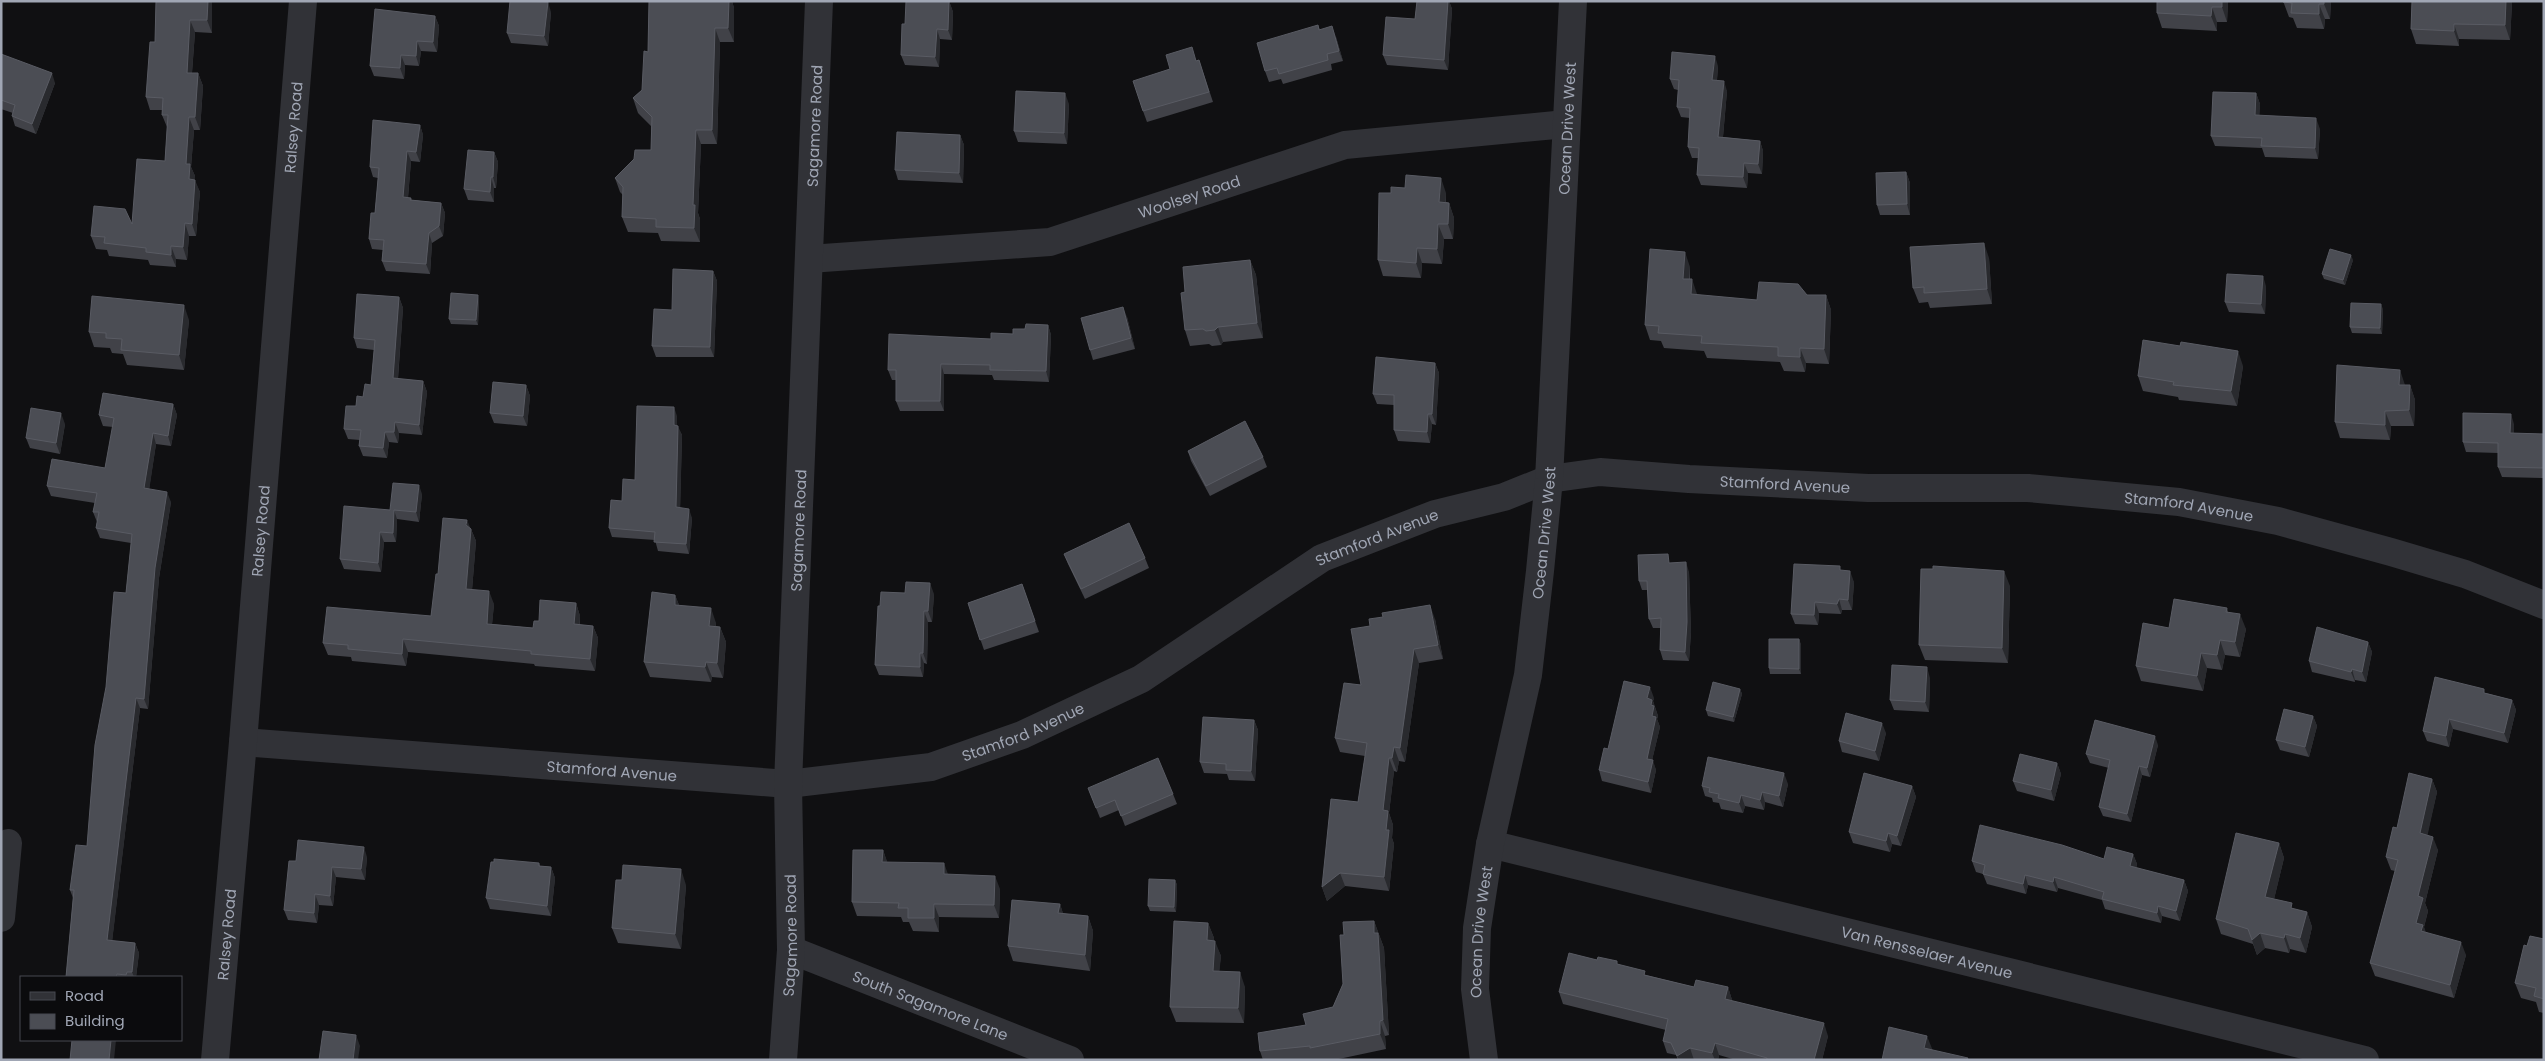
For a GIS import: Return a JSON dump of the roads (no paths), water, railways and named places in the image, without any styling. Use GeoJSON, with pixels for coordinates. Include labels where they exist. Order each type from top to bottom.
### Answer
{"type":"FeatureCollection","features":[{"type":"Feature","properties":{"kind":"street","name":"Ralsey Road"},"geometry":{"type":"LineString","coordinates":[[214,1060],[243,742],[303,1]]}},
{"type":"Feature","properties":{"kind":"street","name":"Sagamore Road"},"geometry":{"type":"LineString","coordinates":[[783,1060],[791,950],[788,784],[819,1]]}},
{"type":"Feature","properties":{"kind":"street","name":"Ocean Drive West"},"geometry":{"type":"LineString","coordinates":[[1484,1060],[1477,1017],[1475,959],[1482,887],[1490,844],[1528,675],[1549,479],[1573,1]]}},
{"type":"Feature","properties":{"kind":"street","name":"Woolsey Road"},"geometry":{"type":"LineString","coordinates":[[809,259],[1050,242],[1345,145],[1566,124]]}},
{"type":"Feature","properties":{"kind":"street","name":"Stamford Avenue"},"geometry":{"type":"LineString","coordinates":[[243,742],[788,784],[931,767],[1022,735],[1141,679],[1322,558],[1435,514],[1504,497],[1549,479],[1600,472],[1689,479],[1868,488],[2028,488],[2180,502],[2278,521],[2391,552],[2465,574],[2544,605]]}},
{"type":"Feature","properties":{"kind":"street"},"geometry":{"type":"LineString","coordinates":[[1,918],[8,843]]}},
{"type":"Feature","properties":{"kind":"street","name":"Van Rensselaer Avenue"},"geometry":{"type":"LineString","coordinates":[[1490,844],[2365,1060]]}},
{"type":"Feature","properties":{"kind":"street","name":"South Sagamore Lane"},"geometry":{"type":"LineString","coordinates":[[791,950],[1070,1060]]}}]}
